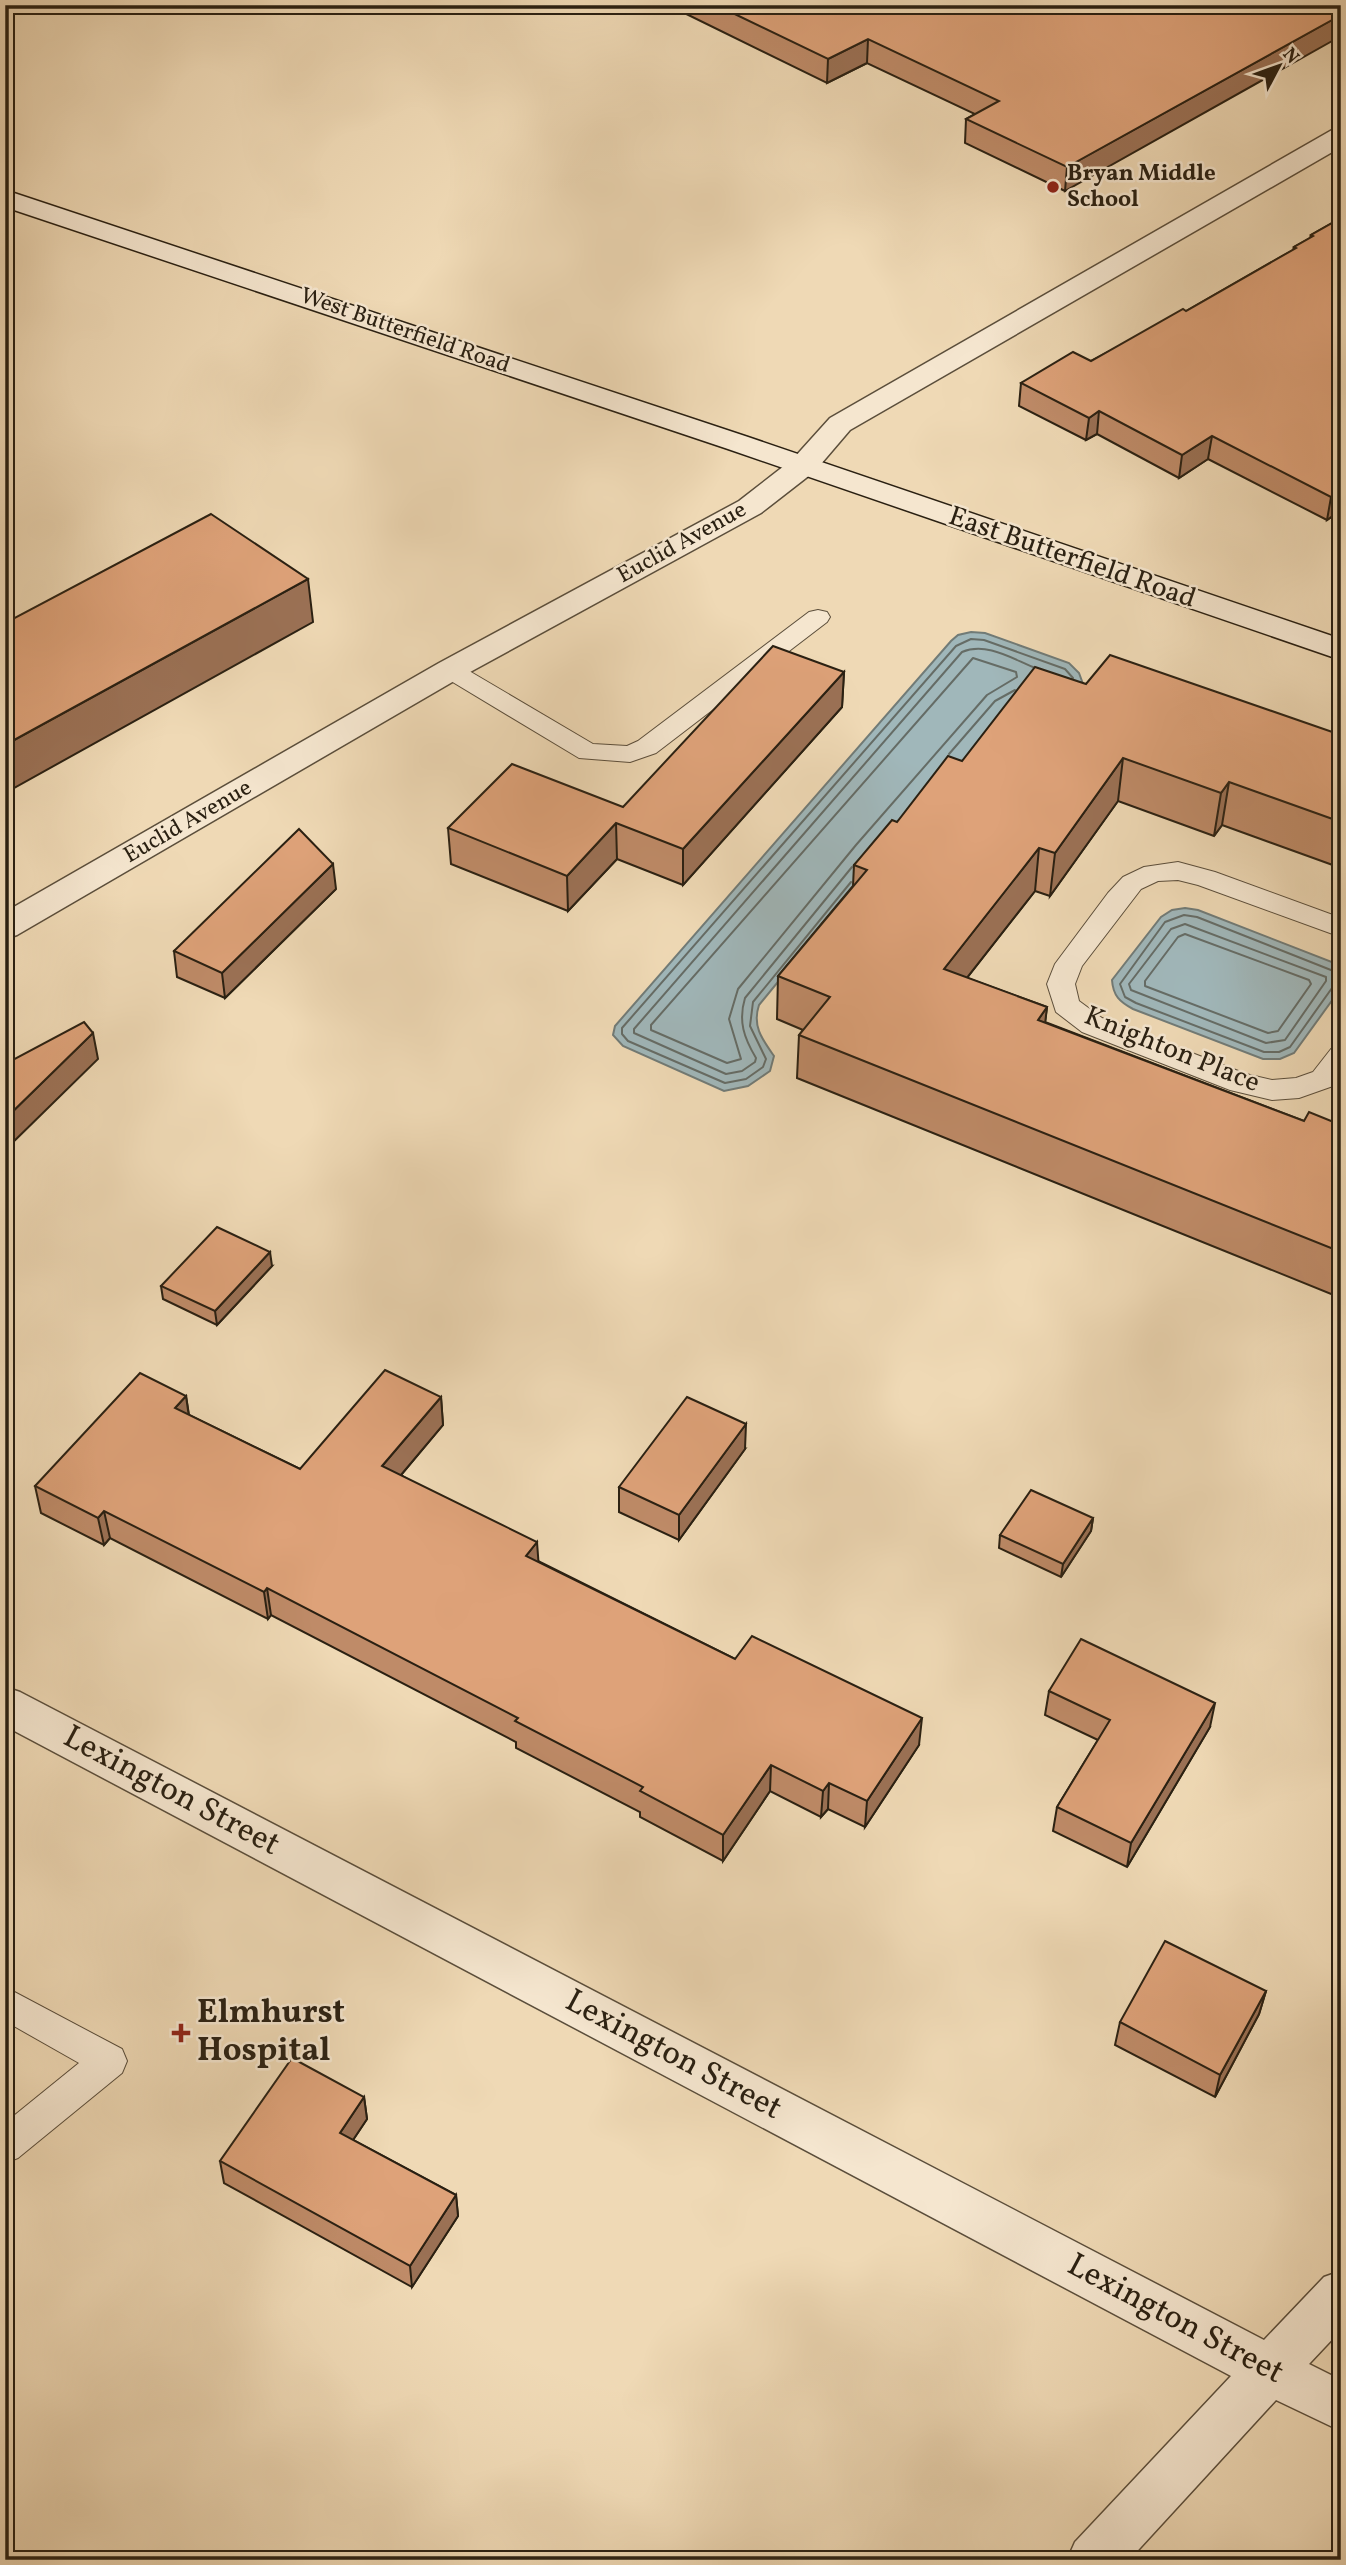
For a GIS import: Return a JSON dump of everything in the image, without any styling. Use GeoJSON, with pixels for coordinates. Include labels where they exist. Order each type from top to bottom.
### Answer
{"type":"FeatureCollection","features":[{"type":"Feature","properties":{"kind":"street","name":"Euclid Avenue"},"geometry":{"type":"LineString","coordinates":[[5,927],[450,670],[750,507],[804,465],[840,424],[1341,136]]}},
{"type":"Feature","properties":{"kind":"street","name":"West Butterfield Road"},"geometry":{"type":"LineString","coordinates":[[5,198],[804,465]]}},
{"type":"Feature","properties":{"kind":"street","name":"East Butterfield Road"},"geometry":{"type":"LineString","coordinates":[[804,465],[1341,650]]}},
{"type":"Feature","properties":{"kind":"street","name":"Lexington Street"},"geometry":{"type":"LineString","coordinates":[[5,1705],[1341,2407]]}},
{"type":"Feature","properties":{"kind":"street"},"geometry":{"type":"LineString","coordinates":[[1093,2560],[1341,2294]]}},
{"type":"Feature","properties":{"kind":"lane"},"geometry":{"type":"LineString","coordinates":[[450,670],[587,752],[630,754],[647,747],[818,617]]}},
{"type":"Feature","properties":{"kind":"lane","name":"Knighton Place"},"geometry":{"type":"LineString","coordinates":[[1341,928],[1206,878],[1178,871],[1153,873],[1132,883],[1117,898],[1069,964],[1060,984],[1066,1005],[1092,1025],[1240,1083],[1272,1090],[1299,1088],[1323,1079],[1341,1056]]}},
{"type":"Feature","properties":{"kind":"lane"},"geometry":{"type":"LineString","coordinates":[[5,2003],[109,2061],[5,2146]]}},
{"type":"Feature","properties":{"kind":"water"},"geometry":{"type":"Polygon","coordinates":[[[985,633],[1069,663],[1079,673],[1083,684],[876,862],[759,1005],[758,1026],[762,1038],[774,1056],[770,1071],[748,1086],[724,1091],[623,1046],[613,1035],[615,1026],[951,641],[958,635],[985,633]]]}},
{"type":"Feature","properties":{"kind":"water"},"geometry":{"type":"Polygon","coordinates":[[[1172,910],[1198,910],[1337,964],[1341,972],[1341,988],[1294,1053],[1280,1059],[1263,1059],[1133,1009],[1118,998],[1112,980],[1161,917],[1172,910]]]}},
{"type":"Feature","properties":{"kind":"building","name":"Bryan Middle School"},"geometry":{"type":"Polygon","coordinates":[[[716,5],[1341,5],[1341,15],[1067,167],[966,119],[999,101],[868,39],[828,59],[716,5]]]}},
{"type":"Feature","properties":{"kind":"building"},"geometry":{"type":"Polygon","coordinates":[[[1341,218],[1341,490],[1331,497],[1212,436],[1182,455],[1099,411],[1089,418],[1021,383],[1073,352],[1091,361],[1183,309],[1186,311],[1296,248],[1294,247],[1313,236],[1311,235],[1341,218]]]}},
{"type":"Feature","properties":{"kind":"building"},"geometry":{"type":"Polygon","coordinates":[[[211,514],[308,579],[5,745],[5,623],[211,514]]]}},
{"type":"Feature","properties":{"kind":"building"},"geometry":{"type":"Polygon","coordinates":[[[773,646],[844,672],[683,849],[616,823],[567,876],[448,828],[512,764],[623,807],[773,646]]]}},
{"type":"Feature","properties":{"kind":"building"},"geometry":{"type":"Polygon","coordinates":[[[1110,655],[1341,735],[1341,822],[1229,782],[1221,793],[1123,758],[1055,853],[1039,848],[944,969],[1047,1007],[1038,1020],[1304,1121],[1309,1112],[1341,1125],[1341,1252],[799,1035],[830,997],[778,976],[867,870],[854,865],[892,820],[897,822],[948,756],[962,761],[1035,667],[1086,684],[1110,655]]]}},
{"type":"Feature","properties":{"kind":"building"},"geometry":{"type":"Polygon","coordinates":[[[299,829],[333,864],[222,973],[174,951],[299,829]]]}},
{"type":"Feature","properties":{"kind":"building"},"geometry":{"type":"Polygon","coordinates":[[[84,1022],[93,1033],[5,1119],[5,1064],[84,1022]]]}},
{"type":"Feature","properties":{"kind":"building"},"geometry":{"type":"Polygon","coordinates":[[[217,1227],[270,1252],[215,1311],[161,1286],[217,1227]]]}},
{"type":"Feature","properties":{"kind":"building"},"geometry":{"type":"Polygon","coordinates":[[[385,1370],[441,1397],[382,1466],[537,1542],[526,1556],[735,1659],[752,1636],[922,1718],[867,1801],[829,1783],[823,1791],[771,1765],[723,1835],[640,1791],[643,1787],[515,1721],[518,1718],[267,1588],[264,1592],[104,1511],[98,1518],[35,1486],[140,1373],[186,1396],[175,1408],[300,1469],[385,1370]]]}},
{"type":"Feature","properties":{"kind":"building"},"geometry":{"type":"Polygon","coordinates":[[[687,1397],[746,1424],[679,1515],[619,1487],[687,1397]]]}},
{"type":"Feature","properties":{"kind":"building"},"geometry":{"type":"Polygon","coordinates":[[[1031,1490],[1093,1518],[1063,1564],[1000,1535],[1031,1490]]]}},
{"type":"Feature","properties":{"kind":"building"},"geometry":{"type":"Polygon","coordinates":[[[1081,1639],[1215,1703],[1131,1843],[1057,1807],[1110,1720],[1049,1691],[1081,1639]]]}},
{"type":"Feature","properties":{"kind":"building"},"geometry":{"type":"Polygon","coordinates":[[[1165,1941],[1266,1991],[1220,2075],[1120,2022],[1165,1941]]]}},
{"type":"Feature","properties":{"kind":"building"},"geometry":{"type":"Polygon","coordinates":[[[292,2058],[364,2097],[340,2133],[456,2195],[410,2266],[220,2161],[292,2058]]]}},
{"type":"Feature","properties":{"kind":"place","name":"Bryan Middle School"},"geometry":{"type":"Point","coordinates":[1053,187]}},
{"type":"Feature","properties":{"kind":"place","name":"Elmhurst Hospital"},"geometry":{"type":"Point","coordinates":[181,2033]}}]}
